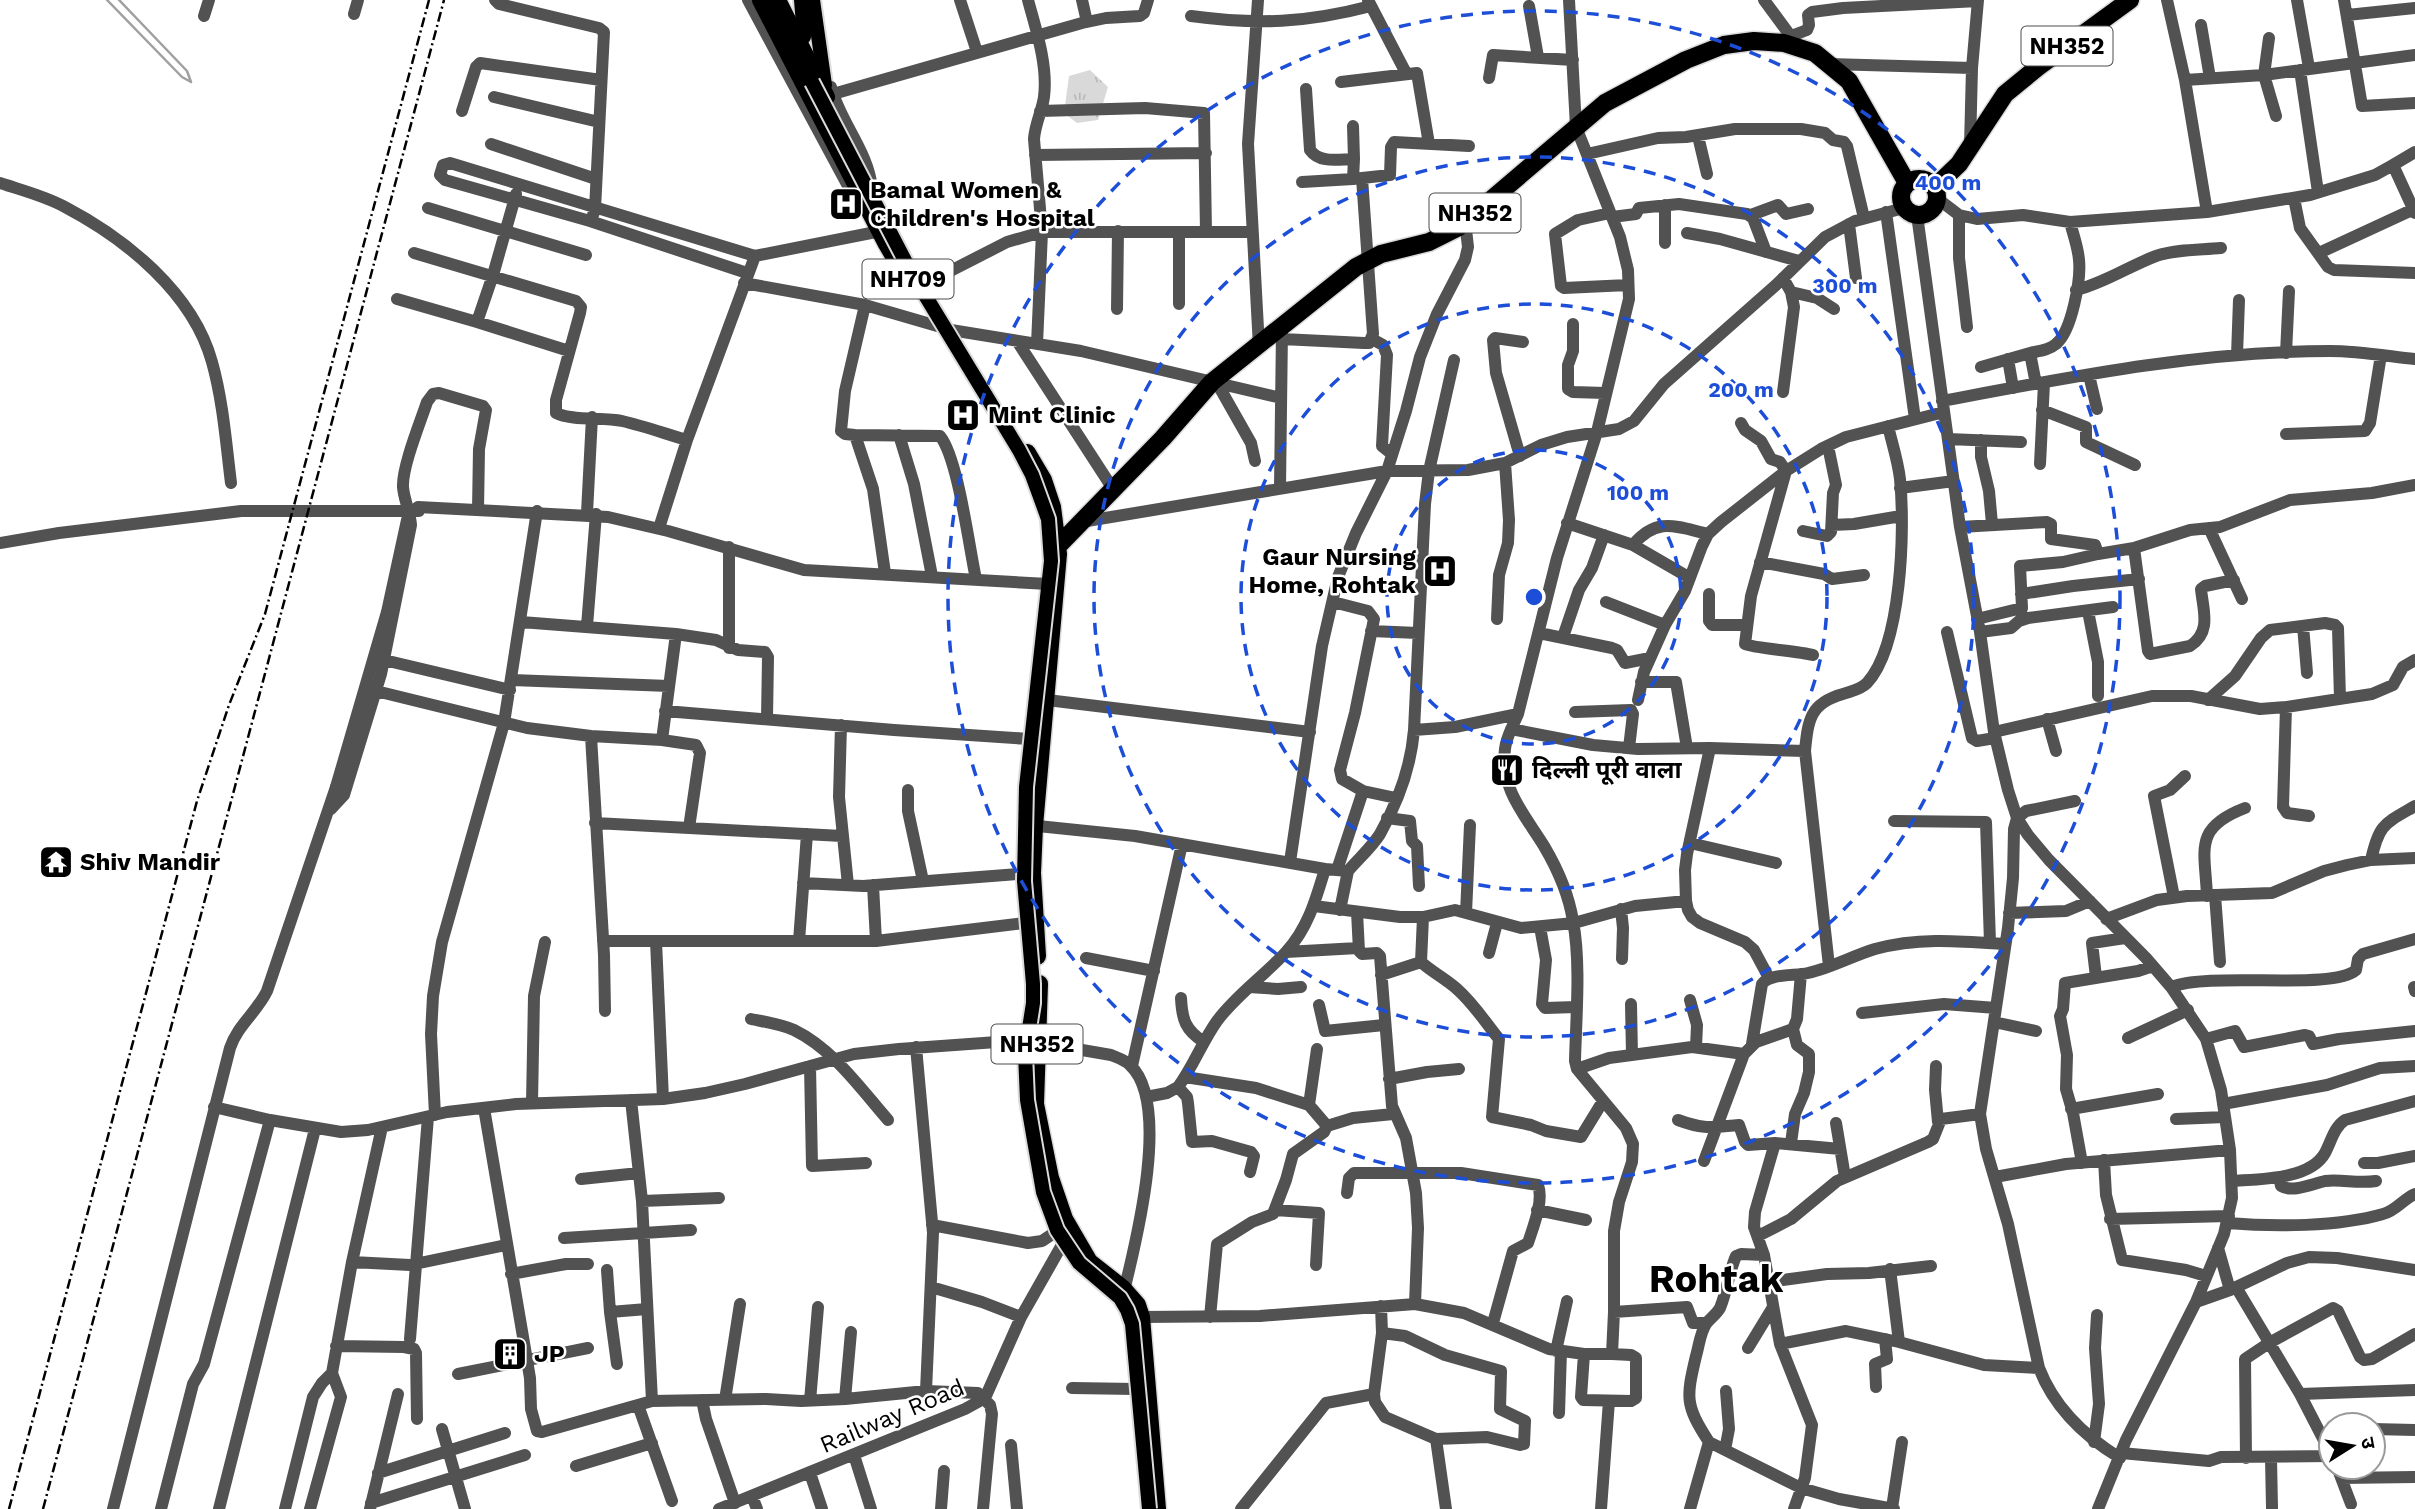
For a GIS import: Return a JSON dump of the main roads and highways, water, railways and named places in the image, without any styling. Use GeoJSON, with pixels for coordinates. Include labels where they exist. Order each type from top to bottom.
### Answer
{"type":"FeatureCollection","features":[{"type":"Feature","properties":{"kind":"highway","name":"NH709"},"geometry":{"type":"LineString","coordinates":[[761,0],[801,45],[882,231],[944,328],[1033,487],[1053,552]]}},
{"type":"Feature","properties":{"kind":"highway","name":"NH709"},"geometry":{"type":"LineString","coordinates":[[777,0],[831,98],[872,189],[882,231],[925,284],[944,328]]}},
{"type":"Feature","properties":{"kind":"highway","name":"NH352"},"geometry":{"type":"LineString","coordinates":[[1157,1509],[1137,1305],[1123,1297],[1064,1236],[1064,1219],[1050,1178],[1035,1104],[1019,874],[1027,825],[1053,552],[1214,382],[1282,333],[1356,267],[1381,254],[1429,242],[1465,221],[1605,103],[1686,61],[1724,45],[1754,41],[1795,42],[1815,53],[1849,81],[1907,183],[1901,196],[1902,212],[1925,215],[1934,208],[1936,193],[1970,150],[2005,94],[2121,3]]}},
{"type":"Feature","properties":{"kind":"highway"},"geometry":{"type":"LineString","coordinates":[[1907,183],[1923,179],[1936,193]]}},
{"type":"Feature","properties":{"kind":"highway","name":"NH352"},"geometry":{"type":"LineString","coordinates":[[1031,1041],[1040,997],[1027,825],[1029,739],[1039,699]]}},
{"type":"Feature","properties":{"kind":"highway"},"geometry":{"type":"LineString","coordinates":[[1123,1297],[1131,1318],[1147,1509]]}},
{"type":"Feature","properties":{"kind":"main road"},"geometry":{"type":"LineString","coordinates":[[801,0],[801,45],[810,79],[911,272],[1032,475],[1048,519],[1050,584],[1026,787],[1024,881],[1033,984],[1033,1003],[1025,1054],[1027,1100],[1043,1192],[1057,1230],[1079,1263],[1120,1298],[1128,1310],[1132,1324],[1147,1509]]}},
{"type":"Feature","properties":{"kind":"main road"},"geometry":{"type":"LineString","coordinates":[[816,0],[801,45],[831,98]]}},
{"type":"Feature","properties":{"kind":"waterway"},"geometry":{"type":"LineString","coordinates":[[107,0],[182,77],[191,82]]}},
{"type":"Feature","properties":{"kind":"waterway"},"geometry":{"type":"LineString","coordinates":[[119,0],[187,71],[191,82]]}},
{"type":"Feature","properties":{"kind":"railway"},"geometry":{"type":"LineString","coordinates":[[9,1509],[197,801],[229,705],[265,614],[429,0]]}},
{"type":"Feature","properties":{"kind":"railway"},"geometry":{"type":"LineString","coordinates":[[43,1509],[444,0]]}},
{"type":"Feature","properties":{"kind":"place","name":"Bamal Women & Children's Hospital"},"geometry":{"type":"Point","coordinates":[846,204]}},
{"type":"Feature","properties":{"kind":"place","name":"Mint Clinic"},"geometry":{"type":"Point","coordinates":[963,415]}},
{"type":"Feature","properties":{"kind":"place","name":"Gaur Nursing Home, Rohtak"},"geometry":{"type":"Point","coordinates":[1440,571]}},
{"type":"Feature","properties":{"kind":"place","name":"दिल्ली पूरी वाला"},"geometry":{"type":"Point","coordinates":[1507,770]}},
{"type":"Feature","properties":{"kind":"place","name":"Shiv Mandir"},"geometry":{"type":"Point","coordinates":[56,862]}},
{"type":"Feature","properties":{"kind":"place","name":"JP"},"geometry":{"type":"Point","coordinates":[510,1354]}},
{"type":"Feature","properties":{"kind":"district","name":"Rohtak"},"geometry":{"type":"Point","coordinates":[1716,1279]}}]}
